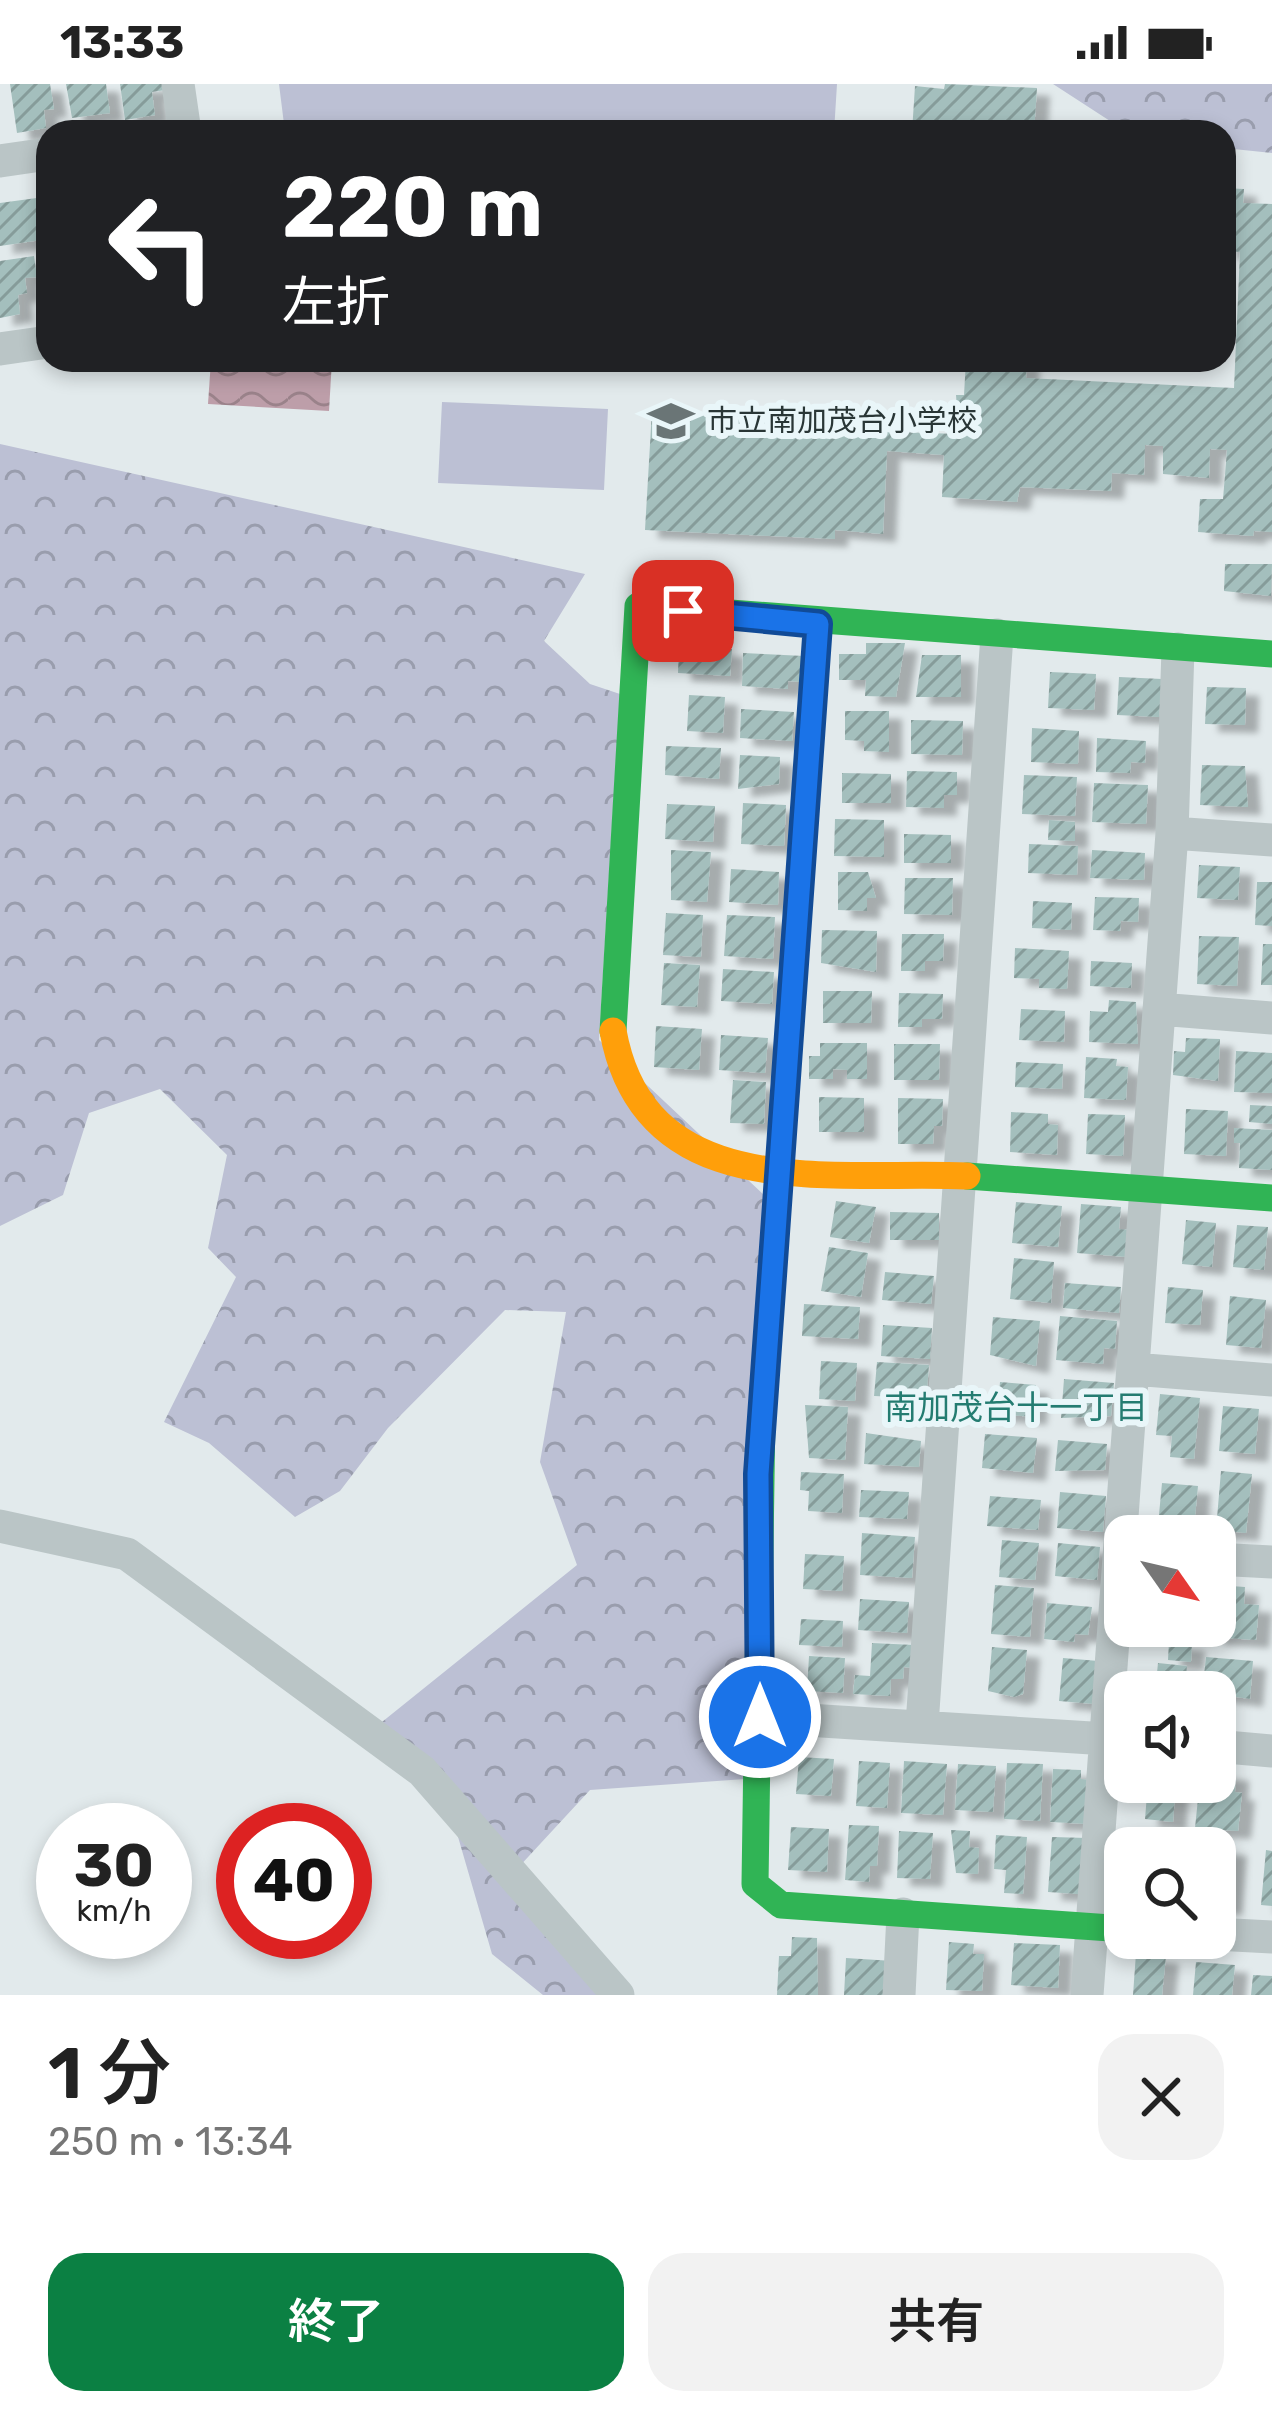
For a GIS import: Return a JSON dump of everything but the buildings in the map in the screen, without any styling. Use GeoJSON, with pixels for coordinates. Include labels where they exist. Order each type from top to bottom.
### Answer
{"type":"FeatureCollection","features":[{"type":"Feature","properties":{"kind":"street"},"geometry":{"type":"LineString","coordinates":[[178,84],[183,120]]}},
{"type":"Feature","properties":{"kind":"street"},"geometry":{"type":"LineString","coordinates":[[0,161],[36,156]]}},
{"type":"Feature","properties":{"kind":"street"},"geometry":{"type":"LineString","coordinates":[[0,349],[36,344]]}},
{"type":"Feature","properties":{"kind":"street"},"geometry":{"type":"LineString","coordinates":[[1272,654],[818,624],[638,606],[612,970],[614,1043],[632,1091],[665,1131],[712,1158],[780,1170],[958,1175],[1272,1198]]}},
{"type":"Feature","properties":{"kind":"street"},"geometry":{"type":"LineString","coordinates":[[818,624],[758,1474],[760,1717],[755,1884],[781,1905],[1104,1928]]}},
{"type":"Feature","properties":{"kind":"street"},"geometry":{"type":"LineString","coordinates":[[922,1725],[998,634]]}},
{"type":"Feature","properties":{"kind":"street"},"geometry":{"type":"LineString","coordinates":[[1124,1515],[1172,833],[1178,649]]}},
{"type":"Feature","properties":{"kind":"street"},"geometry":{"type":"LineString","coordinates":[[1172,833],[1272,840]]}},
{"type":"Feature","properties":{"kind":"street"},"geometry":{"type":"LineString","coordinates":[[1159,1010],[1272,1018]]}},
{"type":"Feature","properties":{"kind":"street"},"geometry":{"type":"LineString","coordinates":[[1133,1369],[1272,1380]]}},
{"type":"Feature","properties":{"kind":"street"},"geometry":{"type":"LineString","coordinates":[[0,1526],[127,1554],[422,1771],[618,1995]]}},
{"type":"Feature","properties":{"kind":"street"},"geometry":{"type":"LineString","coordinates":[[1236,1560],[1272,1562]]}},
{"type":"Feature","properties":{"kind":"street"},"geometry":{"type":"LineString","coordinates":[[760,1717],[1104,1738]]}},
{"type":"Feature","properties":{"kind":"street"},"geometry":{"type":"LineString","coordinates":[[1236,1747],[1272,1750]]}},
{"type":"Feature","properties":{"kind":"street"},"geometry":{"type":"LineString","coordinates":[[899,1995],[904,1914]]}},
{"type":"Feature","properties":{"kind":"street"},"geometry":{"type":"LineString","coordinates":[[1236,1935],[1272,1937]]}},
{"type":"Feature","properties":{"kind":"street"},"geometry":{"type":"LineString","coordinates":[[1087,1995],[1104,1941]]}},
{"type":"Feature","properties":{"kind":"green space"},"geometry":{"type":"Polygon","coordinates":[[[279,84],[837,84],[835,120],[284,120],[279,84]]]}},
{"type":"Feature","properties":{"kind":"green space"},"geometry":{"type":"Polygon","coordinates":[[[1053,84],[1272,84],[1272,153],[1236,149],[1236,120],[1108,120],[1053,84]]]}},
{"type":"Feature","properties":{"kind":"green space"},"geometry":{"type":"Polygon","coordinates":[[[442,402],[608,409],[604,490],[438,483],[442,402]]]}},
{"type":"Feature","properties":{"kind":"green space"},"geometry":{"type":"Polygon","coordinates":[[[0,444],[585,574],[544,641],[590,684],[620,694],[599,1040],[765,1196],[745,1779],[590,1790],[516,1870],[372,1730],[577,1565],[540,1462],[566,1312],[505,1310],[388,1428],[340,1491],[295,1517],[209,1443],[164,1422],[236,1277],[208,1248],[227,1155],[160,1089],[89,1113],[63,1195],[0,1226],[0,444]]]}},
{"type":"Feature","properties":{"kind":"green space"},"geometry":{"type":"Polygon","coordinates":[[[454,1823],[620,1995],[543,1995],[492,1954],[454,1823]]]}},
{"type":"Feature","properties":{"kind":"water"},"geometry":{"type":"Polygon","coordinates":[[[210,372],[331,372],[329,411],[208,404],[210,372]]]}},
{"type":"Feature","properties":{"kind":"traffic: fast"},"geometry":{"type":"LineString","coordinates":[[613,1031],[638,606],[1272,654]]}},
{"type":"Feature","properties":{"kind":"traffic: fast"},"geometry":{"type":"LineString","coordinates":[[967,1176],[1272,1198]]}},
{"type":"Feature","properties":{"kind":"traffic: fast"},"geometry":{"type":"LineString","coordinates":[[762,1413],[755,1884],[781,1905],[1104,1928]]}},
{"type":"Feature","properties":{"kind":"traffic: slow"},"geometry":{"type":"LineString","coordinates":[[762,1413],[818,624]]}},
{"type":"Feature","properties":{"kind":"traffic: slow"},"geometry":{"type":"LineString","coordinates":[[613,1031],[632,1088],[663,1127],[704,1153],[752,1167],[805,1174],[967,1176]]}},
{"type":"Feature","properties":{"kind":"place","name":"市立南加茂台小学校"},"geometry":{"type":"Point","coordinates":[671,421]}},
{"type":"Feature","properties":{"kind":"district","name":"南加茂台十一丁目"},"geometry":{"type":"Point","coordinates":[1016,1407]}},
{"type":"Feature","properties":{"kind":"route"},"geometry":{"type":"LineString","coordinates":[[683,611],[818,624],[758,1474],[760,1717]]}}]}
